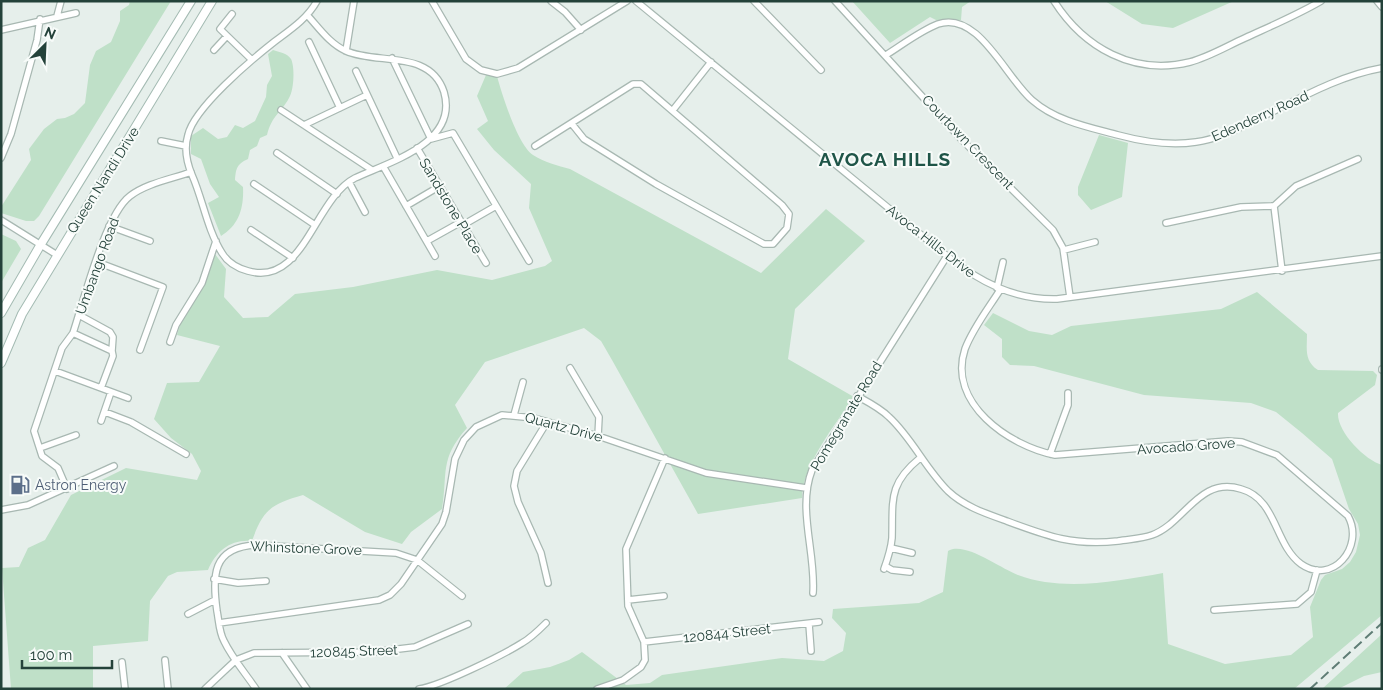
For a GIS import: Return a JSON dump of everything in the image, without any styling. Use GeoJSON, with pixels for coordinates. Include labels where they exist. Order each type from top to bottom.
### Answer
{"type":"FeatureCollection","features":[{"type":"Feature","properties":{"kind":"main road","name":"Queen Nandi Drive"},"geometry":{"type":"LineString","coordinates":[[1,312],[191,1]]}},
{"type":"Feature","properties":{"kind":"main road","name":"Queen Nandi Drive"},"geometry":{"type":"LineString","coordinates":[[1,363],[14,331],[57,255],[212,1]]}},
{"type":"Feature","properties":{"kind":"street"},"geometry":{"type":"LineString","coordinates":[[57,16],[61,1]]}},
{"type":"Feature","properties":{"kind":"street"},"geometry":{"type":"LineString","coordinates":[[317,1],[308,16],[252,60],[199,113],[190,128],[186,146],[191,172],[216,241],[224,256],[233,265],[255,273],[278,269],[294,258],[337,194],[349,182],[431,139],[454,133],[529,261]]}},
{"type":"Feature","properties":{"kind":"street"},"geometry":{"type":"LineString","coordinates":[[346,51],[354,1]]}},
{"type":"Feature","properties":{"kind":"street"},"geometry":{"type":"LineString","coordinates":[[432,1],[466,59],[475,67],[492,73],[508,72],[518,68],[627,1]]}},
{"type":"Feature","properties":{"kind":"street"},"geometry":{"type":"LineString","coordinates":[[550,1],[565,12],[581,30]]}},
{"type":"Feature","properties":{"kind":"street","name":"Avoca Hills Drive"},"geometry":{"type":"LineString","coordinates":[[636,1],[963,269],[998,289],[1041,299],[1070,297],[1282,271],[1382,256]]}},
{"type":"Feature","properties":{"kind":"street"},"geometry":{"type":"LineString","coordinates":[[754,1],[821,70]]}},
{"type":"Feature","properties":{"kind":"street","name":"Courtown Crescent"},"geometry":{"type":"LineString","coordinates":[[836,1],[962,140],[1047,222],[1060,240],[1064,250],[1070,297]]}},
{"type":"Feature","properties":{"kind":"street"},"geometry":{"type":"LineString","coordinates":[[1054,1],[1072,26],[1101,50],[1123,60],[1158,66],[1174,65],[1203,58],[1321,1]]}},
{"type":"Feature","properties":{"kind":"street"},"geometry":{"type":"LineString","coordinates":[[1377,1],[1382,7]]}},
{"type":"Feature","properties":{"kind":"street"},"geometry":{"type":"LineString","coordinates":[[1,30],[76,13]]}},
{"type":"Feature","properties":{"kind":"street"},"geometry":{"type":"LineString","coordinates":[[232,14],[220,28],[252,60]]}},
{"type":"Feature","properties":{"kind":"street"},"geometry":{"type":"LineString","coordinates":[[308,16],[333,43],[346,51],[392,58],[423,68],[442,87],[445,100],[441,126],[431,139]]}},
{"type":"Feature","properties":{"kind":"street"},"geometry":{"type":"LineString","coordinates":[[1,158],[11,134],[37,40],[40,20]]}},
{"type":"Feature","properties":{"kind":"street","name":"Edenderry Road"},"geometry":{"type":"LineString","coordinates":[[886,55],[938,24],[957,23],[973,30],[983,40],[1018,86],[1045,111],[1058,118],[1120,136],[1166,144],[1198,142],[1228,133],[1345,77],[1382,68]]}},
{"type":"Feature","properties":{"kind":"street"},"geometry":{"type":"LineString","coordinates":[[214,50],[227,36]]}},
{"type":"Feature","properties":{"kind":"street"},"geometry":{"type":"LineString","coordinates":[[309,42],[340,108]]}},
{"type":"Feature","properties":{"kind":"street"},"geometry":{"type":"LineString","coordinates":[[392,58],[431,139]]}},
{"type":"Feature","properties":{"kind":"street"},"geometry":{"type":"LineString","coordinates":[[673,110],[711,62]]}},
{"type":"Feature","properties":{"kind":"street"},"geometry":{"type":"LineString","coordinates":[[356,71],[397,158]]}},
{"type":"Feature","properties":{"kind":"street"},"geometry":{"type":"LineString","coordinates":[[535,146],[636,83],[644,85],[788,211],[790,218],[787,228],[775,242],[764,244],[656,184],[584,139],[572,124]]}},
{"type":"Feature","properties":{"kind":"street"},"geometry":{"type":"LineString","coordinates":[[304,125],[367,95]]}},
{"type":"Feature","properties":{"kind":"street"},"geometry":{"type":"LineString","coordinates":[[282,110],[372,170]]}},
{"type":"Feature","properties":{"kind":"street"},"geometry":{"type":"LineString","coordinates":[[160,141],[186,146]]}},
{"type":"Feature","properties":{"kind":"street","name":"Sandstone Place"},"geometry":{"type":"LineString","coordinates":[[417,148],[486,263]]}},
{"type":"Feature","properties":{"kind":"street"},"geometry":{"type":"LineString","coordinates":[[277,153],[337,194]]}},
{"type":"Feature","properties":{"kind":"street"},"geometry":{"type":"LineString","coordinates":[[1166,223],[1241,207],[1274,206],[1296,186],[1358,159]]}},
{"type":"Feature","properties":{"kind":"street"},"geometry":{"type":"LineString","coordinates":[[382,166],[436,256]]}},
{"type":"Feature","properties":{"kind":"street","name":"Umbango Road"},"geometry":{"type":"LineString","coordinates":[[40,448],[34,429],[64,345],[72,333],[110,226],[119,207],[133,194],[191,172]]}},
{"type":"Feature","properties":{"kind":"street"},"geometry":{"type":"LineString","coordinates":[[349,182],[365,212]]}},
{"type":"Feature","properties":{"kind":"street"},"geometry":{"type":"LineString","coordinates":[[254,184],[315,225]]}},
{"type":"Feature","properties":{"kind":"street"},"geometry":{"type":"LineString","coordinates":[[406,206],[440,186]]}},
{"type":"Feature","properties":{"kind":"street"},"geometry":{"type":"LineString","coordinates":[[427,241],[496,206]]}},
{"type":"Feature","properties":{"kind":"street"},"geometry":{"type":"LineString","coordinates":[[1274,206],[1282,271]]}},
{"type":"Feature","properties":{"kind":"street"},"geometry":{"type":"LineString","coordinates":[[1,220],[57,255]]}},
{"type":"Feature","properties":{"kind":"street"},"geometry":{"type":"LineString","coordinates":[[110,226],[150,240]]}},
{"type":"Feature","properties":{"kind":"street"},"geometry":{"type":"LineString","coordinates":[[251,230],[294,258]]}},
{"type":"Feature","properties":{"kind":"street"},"geometry":{"type":"LineString","coordinates":[[170,342],[176,325],[202,283],[216,241]]}},
{"type":"Feature","properties":{"kind":"street"},"geometry":{"type":"LineString","coordinates":[[1064,250],[1095,242]]}},
{"type":"Feature","properties":{"kind":"street","name":"Pomegranate Road"},"geometry":{"type":"LineString","coordinates":[[813,593],[815,574],[806,488],[818,458],[947,256]]}},
{"type":"Feature","properties":{"kind":"street"},"geometry":{"type":"LineString","coordinates":[[97,262],[163,287],[140,350]]}},
{"type":"Feature","properties":{"kind":"street","name":"Avocado Grove"},"geometry":{"type":"LineString","coordinates":[[1004,262],[998,289],[965,349],[962,372],[970,401],[985,420],[1030,447],[1050,454],[1070,455],[1228,441],[1242,442],[1270,451],[1344,511],[1351,521],[1353,539],[1348,554],[1341,563],[1332,568],[1317,570]]}},
{"type":"Feature","properties":{"kind":"street"},"geometry":{"type":"LineString","coordinates":[[79,315],[110,332],[113,337],[112,356],[101,388]]}},
{"type":"Feature","properties":{"kind":"street"},"geometry":{"type":"LineString","coordinates":[[72,333],[112,351]]}},
{"type":"Feature","properties":{"kind":"street"},"geometry":{"type":"LineString","coordinates":[[570,368],[599,417],[598,436]]}},
{"type":"Feature","properties":{"kind":"street"},"geometry":{"type":"LineString","coordinates":[[55,371],[128,398]]}},
{"type":"Feature","properties":{"kind":"street"},"geometry":{"type":"LineString","coordinates":[[514,415],[523,382]]}},
{"type":"Feature","properties":{"kind":"street"},"geometry":{"type":"LineString","coordinates":[[101,421],[111,392]]}},
{"type":"Feature","properties":{"kind":"street"},"geometry":{"type":"LineString","coordinates":[[1050,454],[1068,405],[1068,393]]}},
{"type":"Feature","properties":{"kind":"street"},"geometry":{"type":"LineString","coordinates":[[857,396],[890,417],[920,458],[947,490],[963,504],[1042,534],[1078,543],[1095,543],[1152,535],[1174,522],[1195,499],[1207,491],[1225,487],[1242,489],[1256,497],[1264,504],[1294,557],[1302,565],[1317,570],[1311,592],[1297,604],[1214,610]]}},
{"type":"Feature","properties":{"kind":"street"},"geometry":{"type":"LineString","coordinates":[[105,412],[131,422],[186,454]]}},
{"type":"Feature","properties":{"kind":"street","name":"Quartz Drive"},"geometry":{"type":"LineString","coordinates":[[219,623],[379,600],[396,590],[444,517],[454,459],[464,440],[484,422],[502,415],[514,415],[547,422],[598,436],[706,473],[806,488]]}},
{"type":"Feature","properties":{"kind":"street"},"geometry":{"type":"LineString","coordinates":[[547,422],[517,471],[514,486],[518,502],[541,553],[548,582]]}},
{"type":"Feature","properties":{"kind":"street"},"geometry":{"type":"LineString","coordinates":[[68,488],[58,468],[42,456],[40,448],[76,435]]}},
{"type":"Feature","properties":{"kind":"street"},"geometry":{"type":"LineString","coordinates":[[597,689],[623,680],[644,664],[646,655],[644,642],[631,614],[628,600],[626,549],[665,458]]}},
{"type":"Feature","properties":{"kind":"street"},"geometry":{"type":"LineString","coordinates":[[910,572],[892,570],[885,567],[891,548],[893,492],[904,472],[920,458]]}},
{"type":"Feature","properties":{"kind":"street"},"geometry":{"type":"LineString","coordinates":[[1,510],[28,505],[114,466]]}},
{"type":"Feature","properties":{"kind":"street","name":"Whinstone Grove"},"geometry":{"type":"LineString","coordinates":[[256,689],[222,639],[215,600],[214,579],[216,568],[227,554],[248,545],[385,551],[417,560]]}},
{"type":"Feature","properties":{"kind":"street"},"geometry":{"type":"LineString","coordinates":[[891,548],[912,553]]}},
{"type":"Feature","properties":{"kind":"street"},"geometry":{"type":"LineString","coordinates":[[417,560],[462,596]]}},
{"type":"Feature","properties":{"kind":"street"},"geometry":{"type":"LineString","coordinates":[[214,579],[238,583],[266,581]]}},
{"type":"Feature","properties":{"kind":"street"},"geometry":{"type":"LineString","coordinates":[[628,600],[664,596]]}},
{"type":"Feature","properties":{"kind":"street"},"geometry":{"type":"LineString","coordinates":[[188,614],[215,600]]}},
{"type":"Feature","properties":{"kind":"street","name":"120844 Street"},"geometry":{"type":"LineString","coordinates":[[644,642],[819,622]]}},
{"type":"Feature","properties":{"kind":"street"},"geometry":{"type":"LineString","coordinates":[[419,689],[440,682],[507,652],[524,642],[546,623]]}},
{"type":"Feature","properties":{"kind":"street","name":"120845 Street"},"geometry":{"type":"LineString","coordinates":[[236,660],[254,653],[374,652],[415,647],[468,624]]}},
{"type":"Feature","properties":{"kind":"street"},"geometry":{"type":"LineString","coordinates":[[809,624],[811,651]]}},
{"type":"Feature","properties":{"kind":"street"},"geometry":{"type":"LineString","coordinates":[[282,653],[307,689]]}},
{"type":"Feature","properties":{"kind":"street"},"geometry":{"type":"LineString","coordinates":[[165,660],[168,689]]}},
{"type":"Feature","properties":{"kind":"street"},"geometry":{"type":"LineString","coordinates":[[206,688],[236,660]]}},
{"type":"Feature","properties":{"kind":"street"},"geometry":{"type":"LineString","coordinates":[[122,662],[125,689]]}},
{"type":"Feature","properties":{"kind":"green space"},"geometry":{"type":"Polygon","coordinates":[[[130,1],[171,1],[39,216],[34,221],[26,221],[1,213],[1,207],[31,160],[29,149],[44,129],[57,119],[74,114],[85,103],[90,65],[96,51],[111,42],[120,21],[120,11],[129,5],[130,1]]]}},
{"type":"Feature","properties":{"kind":"green space"},"geometry":{"type":"Polygon","coordinates":[[[852,1],[971,1],[962,7],[961,20],[938,21],[930,17],[890,43],[852,1]]]}},
{"type":"Feature","properties":{"kind":"green space"},"geometry":{"type":"Polygon","coordinates":[[[1105,1],[1234,1],[1173,28],[1142,24],[1105,1]]]}},
{"type":"Feature","properties":{"kind":"green space"},"geometry":{"type":"Polygon","coordinates":[[[273,50],[285,54],[291,59],[293,84],[291,94],[271,123],[267,135],[260,138],[257,146],[250,150],[248,159],[238,167],[235,180],[243,187],[243,202],[236,221],[221,236],[208,203],[219,197],[210,184],[201,159],[191,154],[191,136],[203,128],[218,139],[227,137],[235,125],[243,128],[255,121],[266,97],[267,85],[272,76],[268,54],[273,50]]]}},
{"type":"Feature","properties":{"kind":"green space"},"geometry":{"type":"Polygon","coordinates":[[[486,75],[497,76],[516,131],[527,150],[533,155],[546,162],[570,169],[761,273],[826,209],[865,241],[795,309],[788,359],[854,397],[821,445],[803,485],[802,498],[698,514],[601,341],[584,328],[485,362],[455,405],[467,428],[458,439],[448,458],[442,509],[411,532],[402,544],[365,532],[303,495],[284,501],[270,509],[265,515],[252,541],[231,544],[215,557],[208,570],[177,572],[168,576],[150,601],[148,641],[93,646],[93,689],[11,689],[2,568],[19,567],[28,548],[45,540],[71,495],[126,468],[197,480],[201,471],[192,454],[171,438],[154,419],[167,383],[199,382],[220,346],[177,335],[182,318],[203,285],[215,254],[226,269],[224,297],[243,318],[268,317],[295,294],[353,287],[437,270],[492,280],[545,266],[552,261],[529,208],[531,184],[494,150],[477,129],[488,121],[477,96],[486,75]]]}},
{"type":"Feature","properties":{"kind":"green space"},"geometry":{"type":"Polygon","coordinates":[[[1099,135],[1128,143],[1122,197],[1091,210],[1078,195],[1078,187],[1099,135]]]}},
{"type":"Feature","properties":{"kind":"green space"},"geometry":{"type":"Polygon","coordinates":[[[1,234],[16,241],[21,249],[1,283],[1,234]]]}},
{"type":"Feature","properties":{"kind":"green space"},"geometry":{"type":"Polygon","coordinates":[[[1257,292],[1307,334],[1308,359],[1318,370],[1373,371],[1377,375],[1375,385],[1338,413],[1342,428],[1353,444],[1368,457],[1382,465],[1382,615],[1294,689],[504,689],[523,672],[550,667],[569,660],[582,652],[626,685],[650,683],[662,675],[782,658],[824,661],[843,651],[846,633],[832,618],[833,609],[919,603],[943,592],[948,551],[955,549],[964,550],[983,557],[1018,575],[1053,583],[1109,582],[1163,573],[1168,644],[1225,664],[1291,655],[1313,637],[1310,607],[1321,580],[1325,575],[1342,569],[1350,562],[1356,552],[1360,535],[1358,524],[1349,509],[1332,459],[1276,412],[1251,403],[1144,395],[1034,366],[1010,365],[1002,357],[1002,339],[984,325],[993,313],[1029,331],[1052,335],[1071,326],[1221,309],[1257,292]]]}},
{"type":"Feature","properties":{"kind":"green space"},"geometry":{"type":"Polygon","coordinates":[[[1382,634],[1382,672],[1364,676],[1338,689],[1322,689],[1382,634]]]}},
{"type":"Feature","properties":{"kind":"railway"},"geometry":{"type":"LineString","coordinates":[[1310,689],[1382,623]]}},
{"type":"Feature","properties":{"kind":"place","name":"Astron Energy"},"geometry":{"type":"Point","coordinates":[20,485]}},
{"type":"Feature","properties":{"kind":"district","name":"AVOCA HILLS"},"geometry":{"type":"Point","coordinates":[885,159]}}]}
